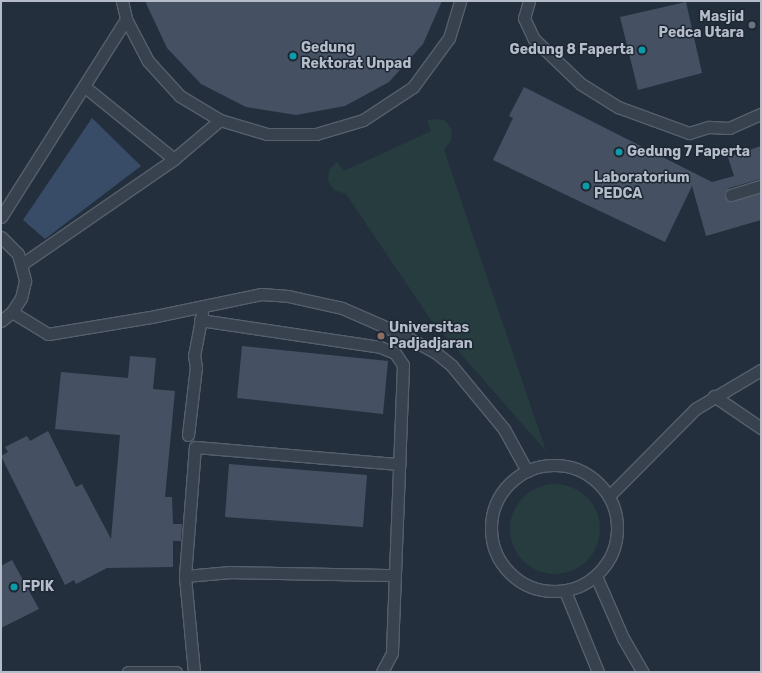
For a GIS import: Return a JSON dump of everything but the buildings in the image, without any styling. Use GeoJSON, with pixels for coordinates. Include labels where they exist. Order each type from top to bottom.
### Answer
{"type":"FeatureCollection","features":[{"type":"Feature","properties":{"kind":"lane"},"geometry":{"type":"LineString","coordinates":[[122,1],[126,19],[148,61],[180,96],[220,120],[267,134],[316,134],[363,120],[413,86],[449,38],[460,1]]}},
{"type":"Feature","properties":{"kind":"lane"},"geometry":{"type":"LineString","coordinates":[[529,1],[524,18],[534,39],[581,84],[623,109],[690,133],[709,127],[729,128],[761,114]]}},
{"type":"Feature","properties":{"kind":"lane"},"geometry":{"type":"LineString","coordinates":[[1,217],[85,87],[126,19]]}},
{"type":"Feature","properties":{"kind":"lane"},"geometry":{"type":"LineString","coordinates":[[85,87],[174,160]]}},
{"type":"Feature","properties":{"kind":"lane"},"geometry":{"type":"LineString","coordinates":[[22,264],[174,160],[220,120]]}},
{"type":"Feature","properties":{"kind":"lane"},"geometry":{"type":"LineString","coordinates":[[731,195],[761,186]]}},
{"type":"Feature","properties":{"kind":"lane"},"geometry":{"type":"LineString","coordinates":[[1,237],[11,245],[22,264],[25,281],[21,298],[12,312],[1,321]]}},
{"type":"Feature","properties":{"kind":"lane"},"geometry":{"type":"LineString","coordinates":[[12,312],[48,334],[272,294],[342,308],[373,320],[435,352],[452,366],[504,428],[527,471]]}},
{"type":"Feature","properties":{"kind":"lane"},"geometry":{"type":"LineString","coordinates":[[188,435],[196,367],[194,356],[203,306]]}},
{"type":"Feature","properties":{"kind":"lane"},"geometry":{"type":"LineString","coordinates":[[200,320],[380,347],[395,353],[403,365],[392,653],[382,672]]}},
{"type":"Feature","properties":{"kind":"lane"},"geometry":{"type":"LineString","coordinates":[[609,496],[695,409],[714,396],[761,370]]}},
{"type":"Feature","properties":{"kind":"lane"},"geometry":{"type":"LineString","coordinates":[[714,396],[761,428]]}},
{"type":"Feature","properties":{"kind":"lane"},"geometry":{"type":"LineString","coordinates":[[194,672],[185,576],[195,448],[399,464]]}},
{"type":"Feature","properties":{"kind":"lane"},"geometry":{"type":"LineString","coordinates":[[550,466],[577,469],[590,476],[609,496],[617,519],[617,536],[607,564],[596,576],[565,591],[536,589],[522,583],[507,571],[494,549],[491,534],[496,502],[512,481],[527,471],[550,466]]}},
{"type":"Feature","properties":{"kind":"lane"},"geometry":{"type":"LineString","coordinates":[[185,576],[231,572],[394,576]]}},
{"type":"Feature","properties":{"kind":"lane"},"geometry":{"type":"LineString","coordinates":[[596,576],[623,638],[643,672]]}},
{"type":"Feature","properties":{"kind":"lane"},"geometry":{"type":"LineString","coordinates":[[565,591],[598,672]]}},
{"type":"Feature","properties":{"kind":"lane"},"geometry":{"type":"LineString","coordinates":[[128,672],[176,672]]}},
{"type":"Feature","properties":{"kind":"green space"},"geometry":{"type":"Polygon","coordinates":[[[440,119],[446,121],[452,131],[451,140],[444,150],[546,451],[431,320],[346,194],[334,190],[328,181],[329,170],[337,162],[344,171],[431,131],[427,120],[440,119]]]}},
{"type":"Feature","properties":{"kind":"green space"},"geometry":{"type":"Polygon","coordinates":[[[555,484],[572,487],[587,497],[597,512],[600,529],[597,546],[587,561],[572,571],[555,574],[538,571],[523,561],[513,546],[510,529],[513,512],[523,497],[538,487],[555,484]]]}},
{"type":"Feature","properties":{"kind":"water"},"geometry":{"type":"Polygon","coordinates":[[[92,118],[141,166],[45,239],[23,220],[92,118]]]}},
{"type":"Feature","properties":{"kind":"place","name":"Masjid Pedca Utara"},"geometry":{"type":"Point","coordinates":[752,25]}},
{"type":"Feature","properties":{"kind":"place","name":"Gedung 8 Faperta"},"geometry":{"type":"Point","coordinates":[642,50]}},
{"type":"Feature","properties":{"kind":"place","name":"Gedung Rektorat Unpad"},"geometry":{"type":"Point","coordinates":[293,56]}},
{"type":"Feature","properties":{"kind":"place","name":"Gedung 7 Faperta"},"geometry":{"type":"Point","coordinates":[619,152]}},
{"type":"Feature","properties":{"kind":"place","name":"Laboratorium PEDCA"},"geometry":{"type":"Point","coordinates":[586,186]}},
{"type":"Feature","properties":{"kind":"place","name":"Universitas Padjadjaran"},"geometry":{"type":"Point","coordinates":[381,336]}},
{"type":"Feature","properties":{"kind":"place","name":"FPIK"},"geometry":{"type":"Point","coordinates":[14,587]}}]}
